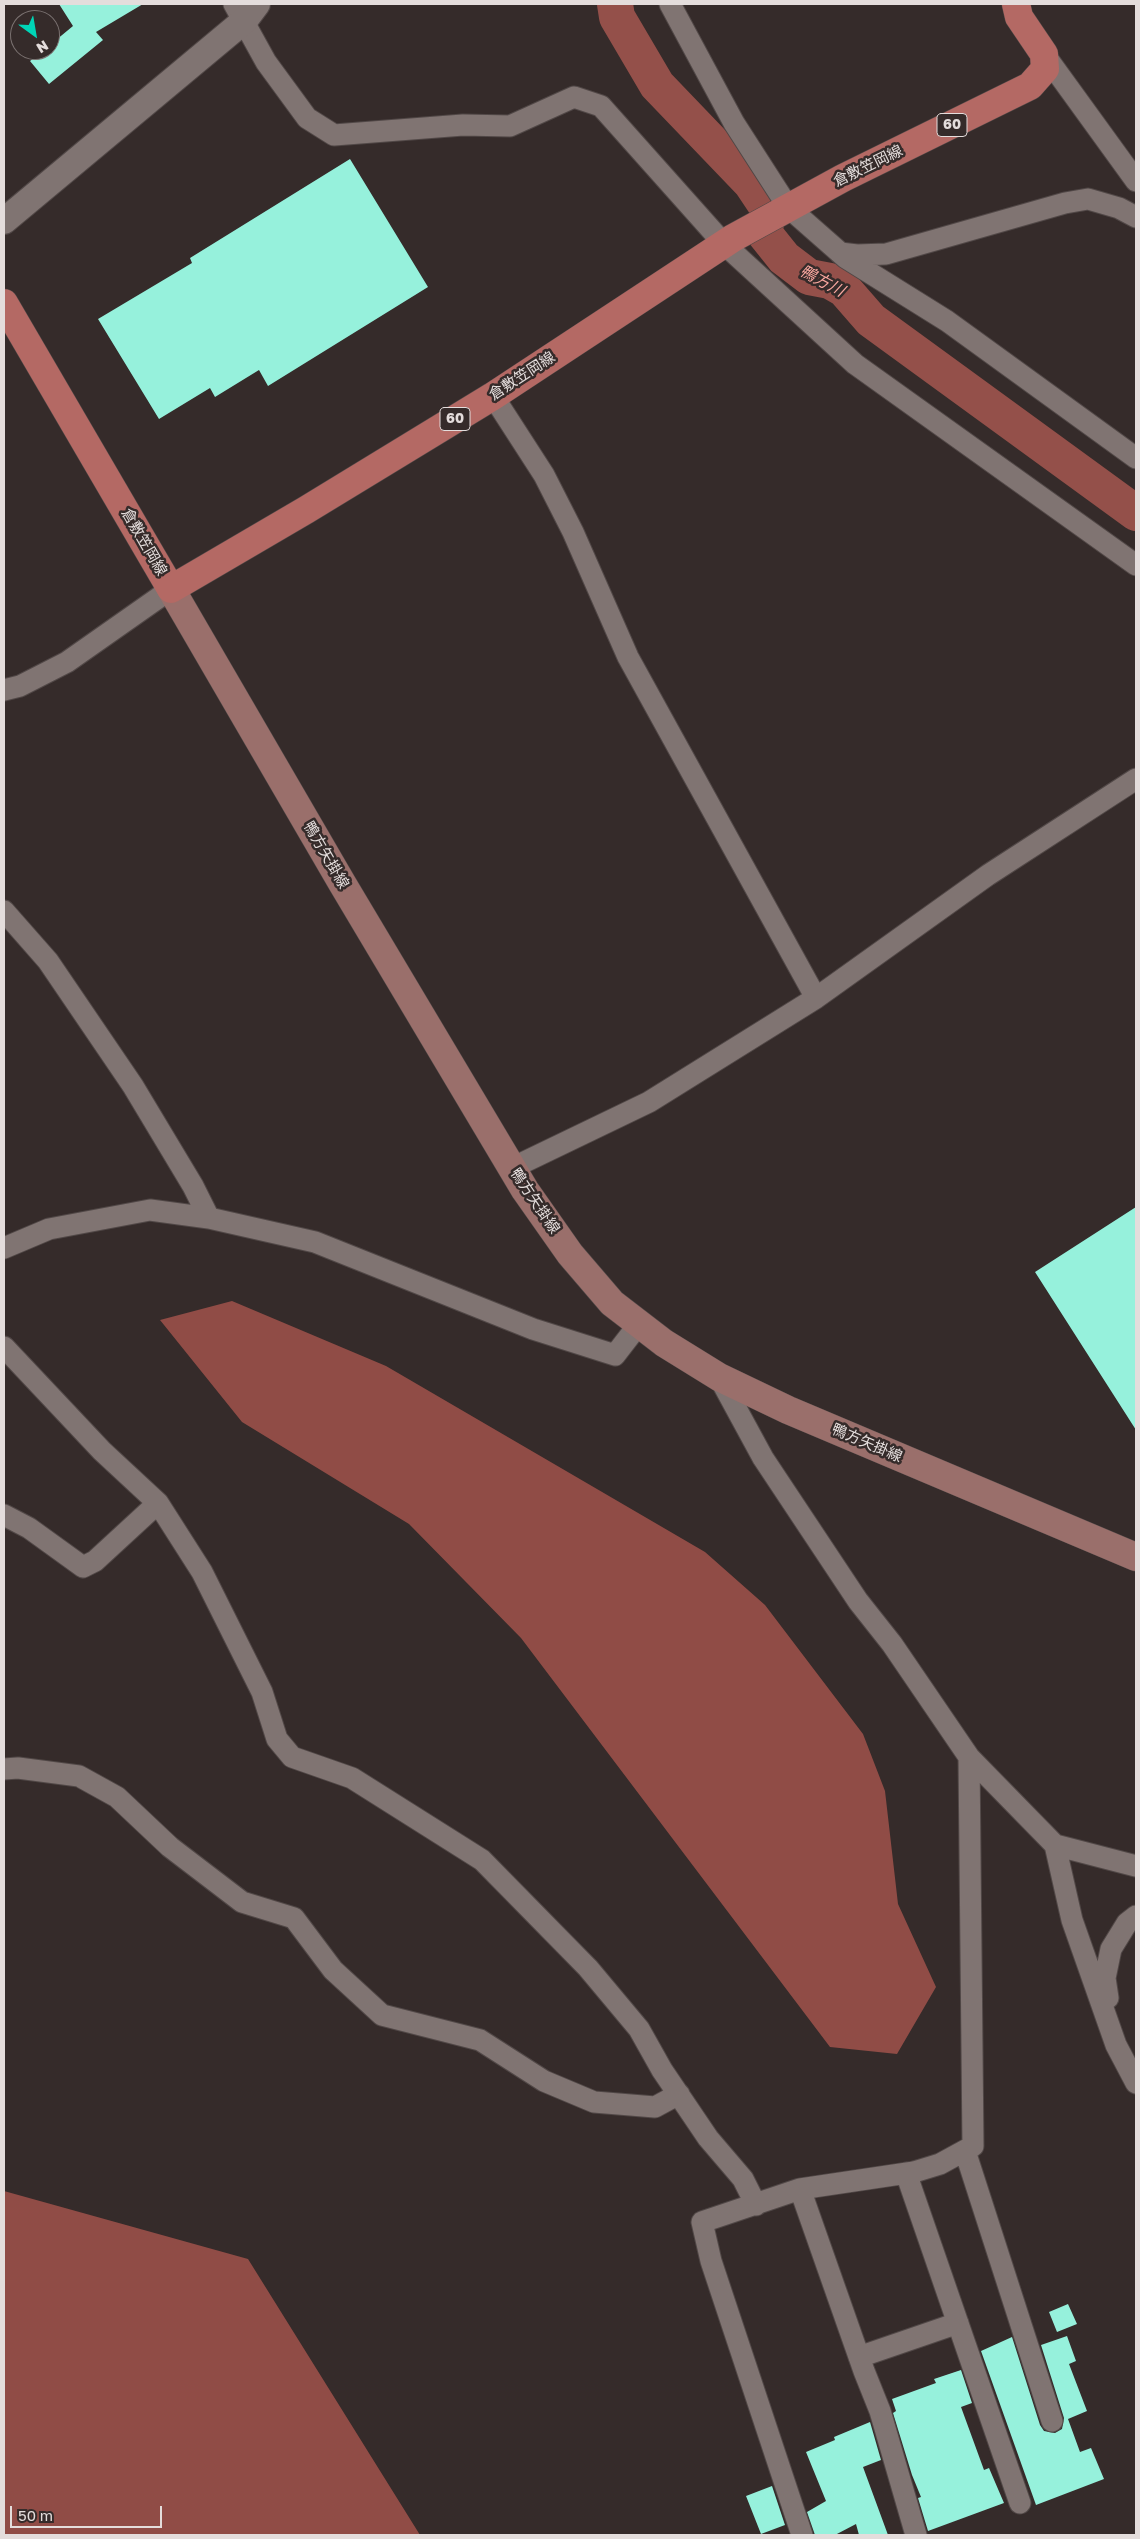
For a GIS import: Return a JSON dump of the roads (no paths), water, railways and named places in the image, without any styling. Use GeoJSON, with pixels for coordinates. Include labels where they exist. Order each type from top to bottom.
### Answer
{"type":"FeatureCollection","features":[{"type":"Feature","properties":{"kind":"main road"},"geometry":{"type":"LineString","coordinates":[[1016,4],[1019,18],[1044,54]]}},
{"type":"Feature","properties":{"kind":"main road","name":"倉敷笠岡線"},"geometry":{"type":"LineString","coordinates":[[4,303],[171,589],[306,510],[493,396],[729,241],[788,207],[1030,86],[1045,69],[1044,54]]}},
{"type":"Feature","properties":{"kind":"main road","name":"鴨方矢掛線"},"geometry":{"type":"LineString","coordinates":[[171,589],[342,883],[512,1168],[570,1254],[612,1302],[664,1343],[719,1377],[788,1410],[1136,1557]]}},
{"type":"Feature","properties":{"kind":"street"},"geometry":{"type":"LineString","coordinates":[[670,4],[734,123],[788,207],[840,253],[947,321],[1136,458]]}},
{"type":"Feature","properties":{"kind":"street"},"geometry":{"type":"LineString","coordinates":[[4,221],[245,9],[266,62],[307,118],[334,135],[463,125],[510,126],[574,97],[601,106],[729,241],[855,364],[1136,565]]}},
{"type":"Feature","properties":{"kind":"street"},"geometry":{"type":"LineString","coordinates":[[1044,54],[1136,181]]}},
{"type":"Feature","properties":{"kind":"street"},"geometry":{"type":"LineString","coordinates":[[840,253],[856,255],[886,254],[1065,203],[1088,200],[1118,208],[1136,218]]}},
{"type":"Feature","properties":{"kind":"street"},"geometry":{"type":"LineString","coordinates":[[493,396],[544,475],[573,532],[628,657],[816,998]]}},
{"type":"Feature","properties":{"kind":"street"},"geometry":{"type":"LineString","coordinates":[[4,690],[20,686],[67,662],[171,589]]}},
{"type":"Feature","properties":{"kind":"street"},"geometry":{"type":"LineString","coordinates":[[512,1168],[649,1102],[816,998],[988,875],[1136,779]]}},
{"type":"Feature","properties":{"kind":"street"},"geometry":{"type":"LineString","coordinates":[[4,911],[48,961],[133,1086],[194,1186],[209,1218]]}},
{"type":"Feature","properties":{"kind":"street"},"geometry":{"type":"LineString","coordinates":[[4,1248],[49,1229],[150,1210],[209,1218],[315,1242],[533,1329],[615,1355],[639,1324]]}},
{"type":"Feature","properties":{"kind":"street"},"geometry":{"type":"LineString","coordinates":[[4,1347],[102,1451],[158,1502],[202,1572],[262,1692],[277,1739],[292,1757],[352,1778],[482,1860],[594,1976],[639,2029],[708,2138],[744,2179],[756,2205]]}},
{"type":"Feature","properties":{"kind":"street"},"geometry":{"type":"LineString","coordinates":[[719,1377],[763,1458],[858,1601],[892,1644],[969,1756],[1055,1845],[1072,1920],[1116,2045],[1136,2083]]}},
{"type":"Feature","properties":{"kind":"street"},"geometry":{"type":"LineString","coordinates":[[4,1515],[29,1528],[83,1567],[95,1561],[158,1502]]}},
{"type":"Feature","properties":{"kind":"street"},"geometry":{"type":"LineString","coordinates":[[802,2535],[711,2261],[702,2222],[800,2189],[906,2174],[940,2164],[973,2146],[969,1756]]}},
{"type":"Feature","properties":{"kind":"street"},"geometry":{"type":"LineString","coordinates":[[4,1769],[18,1768],[79,1776],[117,1797],[170,1847],[242,1902],[294,1918],[333,1970],[382,2015],[480,2040],[544,2081],[594,2102],[655,2107],[679,2094]]}},
{"type":"Feature","properties":{"kind":"street"},"geometry":{"type":"LineString","coordinates":[[1055,1845],[1136,1866]]}},
{"type":"Feature","properties":{"kind":"street"},"geometry":{"type":"LineString","coordinates":[[1116,2045],[1105,1978],[1111,1949],[1127,1923],[1136,1916]]}},
{"type":"Feature","properties":{"kind":"street"},"geometry":{"type":"LineString","coordinates":[[965,2151],[1052,2421]]}},
{"type":"Feature","properties":{"kind":"street"},"geometry":{"type":"LineString","coordinates":[[906,2174],[1020,2503]]}},
{"type":"Feature","properties":{"kind":"street"},"geometry":{"type":"LineString","coordinates":[[800,2189],[880,2411],[916,2535]]}},
{"type":"Feature","properties":{"kind":"street"},"geometry":{"type":"LineString","coordinates":[[859,2357],[958,2322]]}},
{"type":"Feature","properties":{"kind":"waterway","name":"鴨方川"},"geometry":{"type":"LineString","coordinates":[[615,4],[617,17],[657,85],[751,183],[769,210],[764,233],[784,258],[809,277],[830,281],[844,289],[871,320],[1136,513]]}}]}
